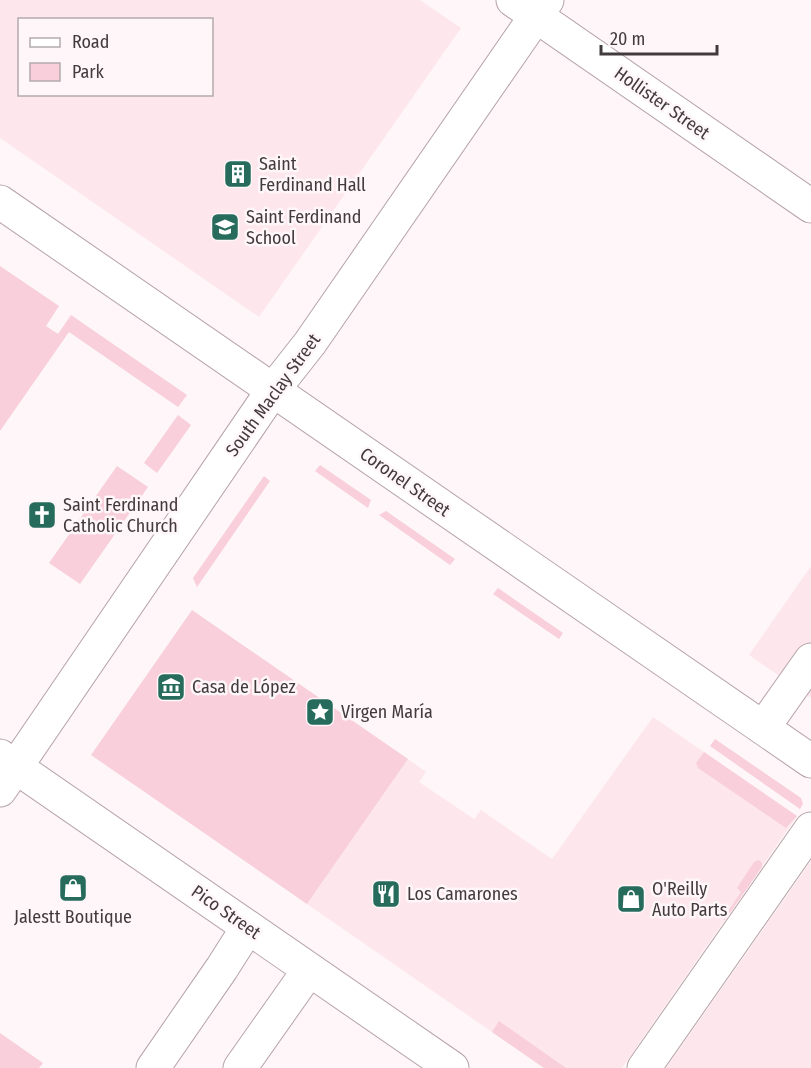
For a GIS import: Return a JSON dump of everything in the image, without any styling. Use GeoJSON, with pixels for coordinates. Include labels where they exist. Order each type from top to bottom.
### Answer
{"type":"FeatureCollection","features":[{"type":"Feature","properties":{"kind":"street","name":"Hollister Street"},"geometry":{"type":"LineString","coordinates":[[532,5],[811,206]]}},
{"type":"Feature","properties":{"kind":"street","name":"South Maclay Street"},"geometry":{"type":"LineString","coordinates":[[5,771],[273,390],[310,343],[532,5]]}},
{"type":"Feature","properties":{"kind":"street","name":"Coronel Street"},"geometry":{"type":"LineString","coordinates":[[0,202],[811,761]]}},
{"type":"Feature","properties":{"kind":"street"},"geometry":{"type":"LineString","coordinates":[[763,728],[811,660]]}},
{"type":"Feature","properties":{"kind":"street","name":"Pico Street"},"geometry":{"type":"LineString","coordinates":[[5,771],[248,927],[452,1068]]}},
{"type":"Feature","properties":{"kind":"street"},"geometry":{"type":"LineString","coordinates":[[644,1068],[811,829]]}},
{"type":"Feature","properties":{"kind":"street"},"geometry":{"type":"LineString","coordinates":[[153,1068],[248,927]]}},
{"type":"Feature","properties":{"kind":"street"},"geometry":{"type":"LineString","coordinates":[[240,1068],[309,970]]}},
{"type":"Feature","properties":{"kind":"shaded area","name":"Saint Ferdinand School"},"geometry":{"type":"Polygon","coordinates":[[[0,0],[420,0],[461,28],[259,317],[0,138],[0,0]]]}},
{"type":"Feature","properties":{"kind":"shaded area"},"geometry":{"type":"Polygon","coordinates":[[[811,566],[811,698],[749,655],[811,566]]]}},
{"type":"Feature","properties":{"kind":"shaded area"},"geometry":{"type":"Polygon","coordinates":[[[653,717],[797,816],[622,1068],[544,1068],[307,904],[408,759],[426,772],[419,782],[474,819],[481,810],[552,859],[653,717]]]}},
{"type":"Feature","properties":{"kind":"shaded area"},"geometry":{"type":"Polygon","coordinates":[[[811,861],[811,1068],[666,1068],[776,911],[811,861]]]}},
{"type":"Feature","properties":{"kind":"green space"},"geometry":{"type":"Polygon","coordinates":[[[0,266],[59,306],[46,326],[58,334],[71,315],[187,395],[178,407],[69,332],[0,431],[0,266]]]}},
{"type":"Feature","properties":{"kind":"green space"},"geometry":{"type":"Polygon","coordinates":[[[178,415],[191,425],[157,473],[144,463],[178,415]]]}},
{"type":"Feature","properties":{"kind":"green space"},"geometry":{"type":"Polygon","coordinates":[[[320,465],[371,500],[368,508],[315,471],[320,465]]]}},
{"type":"Feature","properties":{"kind":"green space"},"geometry":{"type":"Polygon","coordinates":[[[117,466],[148,487],[80,584],[49,563],[117,466]]]}},
{"type":"Feature","properties":{"kind":"green space"},"geometry":{"type":"Polygon","coordinates":[[[264,476],[270,481],[197,587],[193,578],[264,476]]]}},
{"type":"Feature","properties":{"kind":"green space"},"geometry":{"type":"Polygon","coordinates":[[[386,511],[455,559],[450,565],[379,515],[386,511]]]}},
{"type":"Feature","properties":{"kind":"green space"},"geometry":{"type":"Polygon","coordinates":[[[498,588],[563,633],[559,639],[493,594],[498,588]]]}},
{"type":"Feature","properties":{"kind":"green space","name":"Casa de López"},"geometry":{"type":"Polygon","coordinates":[[[192,610],[408,759],[307,904],[91,755],[192,610]]]}},
{"type":"Feature","properties":{"kind":"green space"},"geometry":{"type":"Polygon","coordinates":[[[715,739],[801,798],[803,804],[800,809],[710,746],[715,739]]]}},
{"type":"Feature","properties":{"kind":"green space"},"geometry":{"type":"Polygon","coordinates":[[[704,752],[797,816],[786,828],[698,768],[696,763],[704,752]]]}},
{"type":"Feature","properties":{"kind":"green space"},"geometry":{"type":"Polygon","coordinates":[[[759,860],[762,867],[725,920],[723,919],[741,892],[737,888],[754,862],[759,860]]]}},
{"type":"Feature","properties":{"kind":"green space"},"geometry":{"type":"Polygon","coordinates":[[[499,1021],[566,1068],[544,1068],[492,1032],[499,1021]]]}},
{"type":"Feature","properties":{"kind":"green space"},"geometry":{"type":"Polygon","coordinates":[[[0,1033],[43,1063],[39,1068],[0,1068],[0,1033]]]}},
{"type":"Feature","properties":{"kind":"place","name":"Saint Ferdinand Hall"},"geometry":{"type":"Point","coordinates":[238,174]}},
{"type":"Feature","properties":{"kind":"place","name":"Saint Ferdinand School"},"geometry":{"type":"Point","coordinates":[225,227]}},
{"type":"Feature","properties":{"kind":"place","name":"Saint Ferdinand Catholic Church"},"geometry":{"type":"Point","coordinates":[42,515]}},
{"type":"Feature","properties":{"kind":"place","name":"Casa de López"},"geometry":{"type":"Point","coordinates":[171,687]}},
{"type":"Feature","properties":{"kind":"place","name":"Virgen María"},"geometry":{"type":"Point","coordinates":[320,712]}},
{"type":"Feature","properties":{"kind":"place","name":"Jalestt Boutique"},"geometry":{"type":"Point","coordinates":[73,888]}},
{"type":"Feature","properties":{"kind":"place","name":"Los Camarones"},"geometry":{"type":"Point","coordinates":[386,894]}},
{"type":"Feature","properties":{"kind":"place","name":"O'Reilly Auto Parts"},"geometry":{"type":"Point","coordinates":[631,899]}}]}
